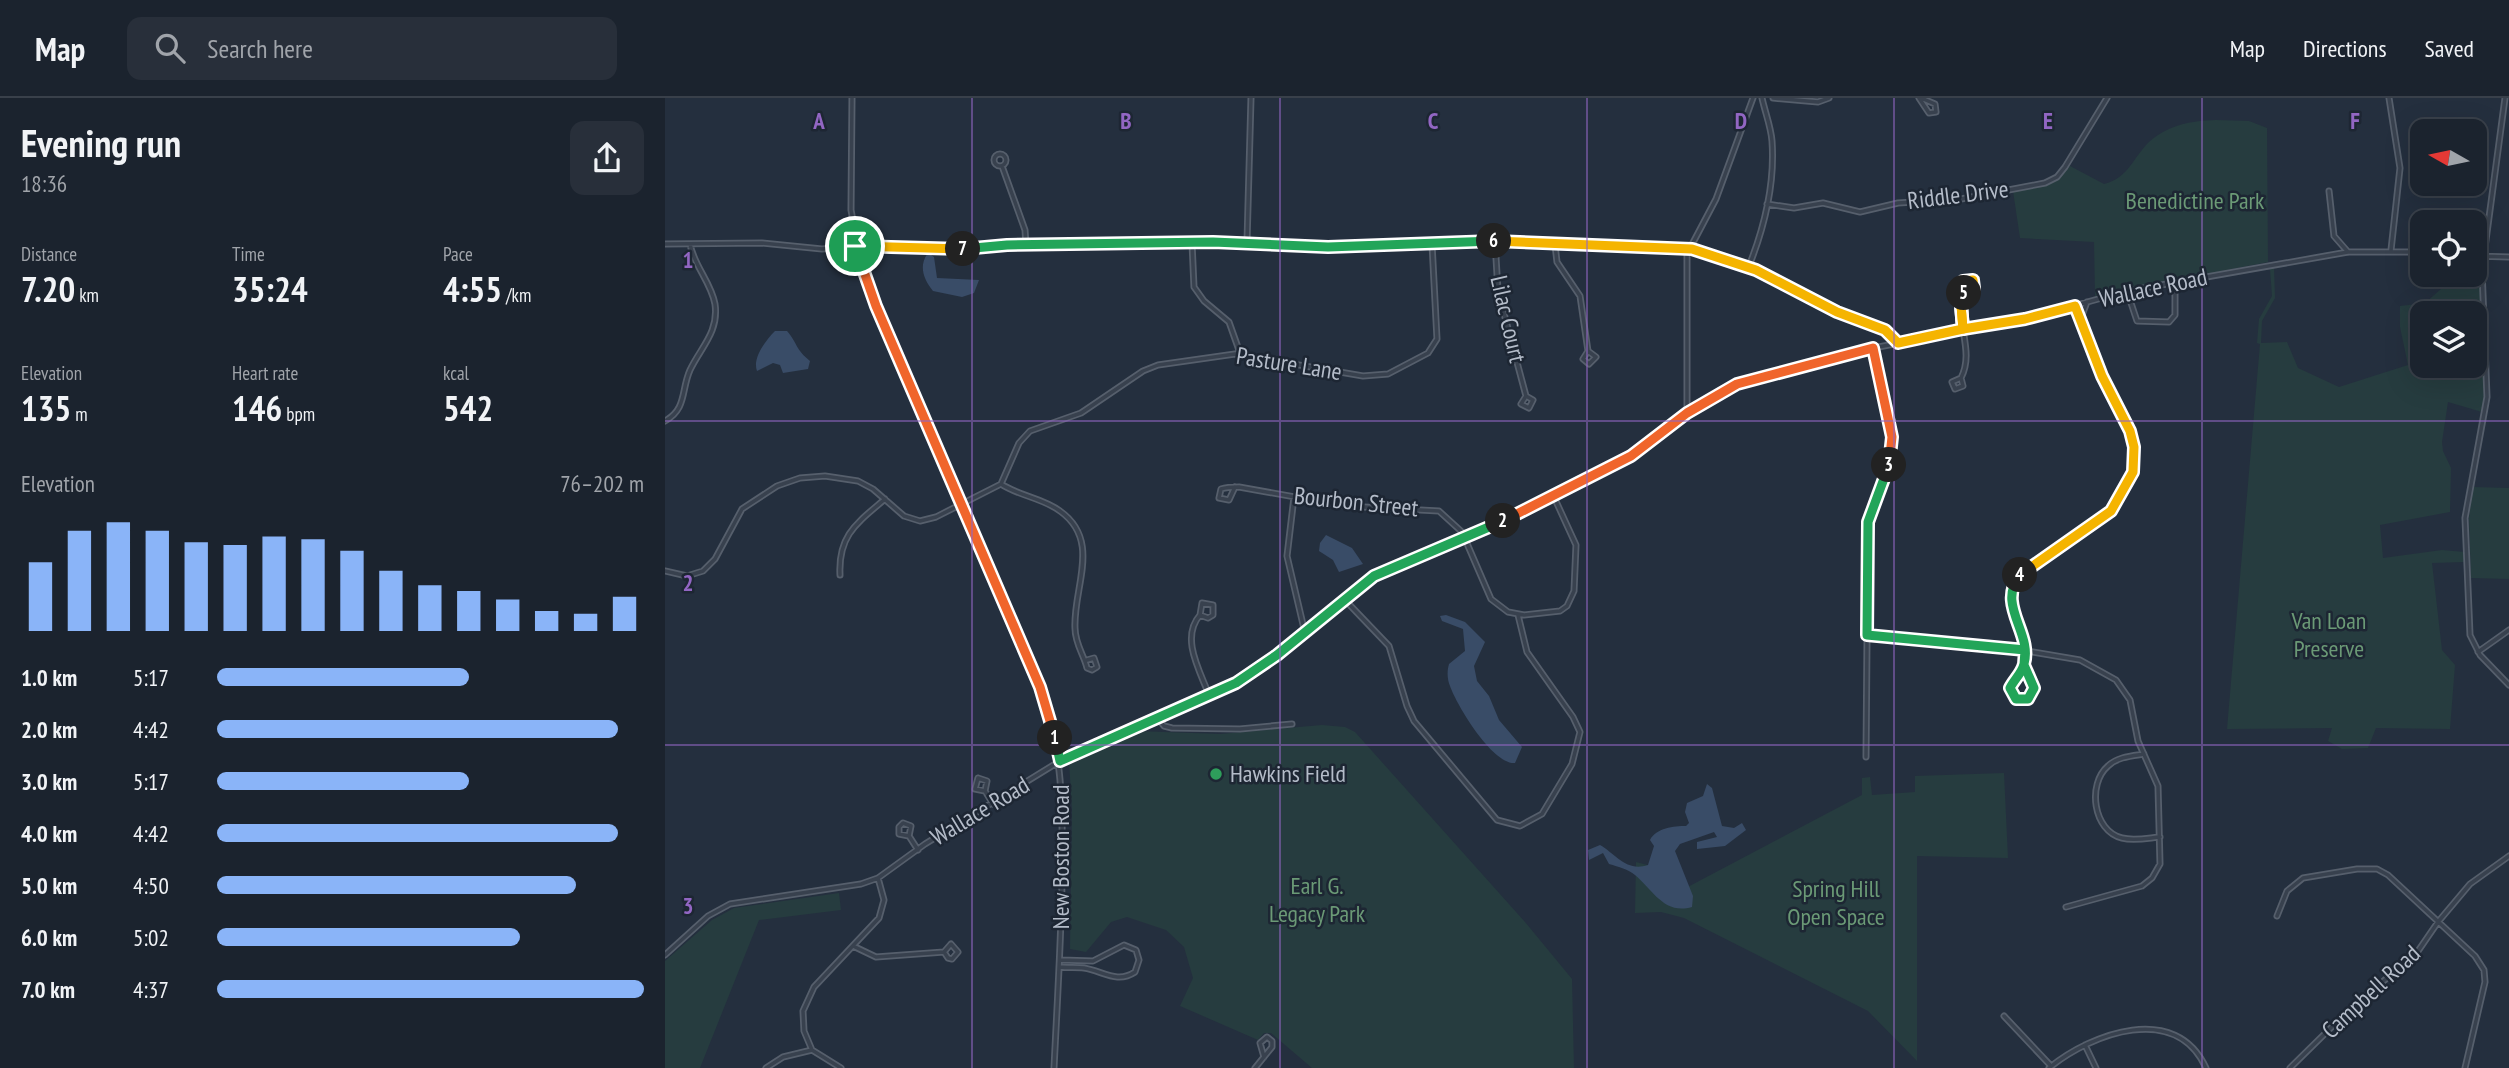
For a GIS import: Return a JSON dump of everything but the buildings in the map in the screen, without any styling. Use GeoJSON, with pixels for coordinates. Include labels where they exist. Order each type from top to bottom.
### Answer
{"type":"FeatureCollection","features":[{"type":"Feature","properties":{"kind":"street","name":"New Boston Road"},"geometry":{"type":"LineString","coordinates":[[852,98],[851,210],[855,246],[872,296],[1040,687],[1060,761],[1063,805],[1061,960],[1054,1068]]}},
{"type":"Feature","properties":{"kind":"street"},"geometry":{"type":"LineString","coordinates":[[1247,242],[1251,98]]}},
{"type":"Feature","properties":{"kind":"street"},"geometry":{"type":"LineString","coordinates":[[1687,413],[1686,267],[1689,248],[1716,199],[1753,98]]}},
{"type":"Feature","properties":{"kind":"street"},"geometry":{"type":"LineString","coordinates":[[1749,266],[1767,204],[1772,143],[1762,98]]}},
{"type":"Feature","properties":{"kind":"street"},"geometry":{"type":"LineString","coordinates":[[1773,98],[1818,102],[1829,98]]}},
{"type":"Feature","properties":{"kind":"street"},"geometry":{"type":"LineString","coordinates":[[1920,98],[1935,104],[1936,112],[1929,113],[1920,98]]}},
{"type":"Feature","properties":{"kind":"street","name":"Riddle Drive"},"geometry":{"type":"LineString","coordinates":[[1767,204],[1794,208],[1823,203],[1860,212],[1898,203],[1961,199],[2045,183],[2060,174],[2107,98]]}},
{"type":"Feature","properties":{"kind":"street"},"geometry":{"type":"LineString","coordinates":[[2389,98],[2400,160],[2391,250]]}},
{"type":"Feature","properties":{"kind":"street"},"geometry":{"type":"LineString","coordinates":[[2487,233],[2505,98]]}},
{"type":"Feature","properties":{"kind":"street"},"geometry":{"type":"LineString","coordinates":[[1002,166],[1025,230],[1026,245]]}},
{"type":"Feature","properties":{"kind":"street"},"geometry":{"type":"LineString","coordinates":[[2329,191],[2334,236],[2348,252]]}},
{"type":"Feature","properties":{"kind":"street"},"geometry":{"type":"LineString","coordinates":[[665,244],[762,243],[822,249],[855,246],[924,250],[1026,245],[1247,242],[1328,247],[1495,242],[1555,245],[1609,243],[1689,248],[1749,266],[1837,312],[1885,330],[1898,343]]}},
{"type":"Feature","properties":{"kind":"street","name":"Lilac Court"},"geometry":{"type":"LineString","coordinates":[[1495,242],[1499,291],[1526,396]]}},
{"type":"Feature","properties":{"kind":"street"},"geometry":{"type":"LineString","coordinates":[[1192,243],[1194,287],[1204,301],[1229,322],[1241,354]]}},
{"type":"Feature","properties":{"kind":"street"},"geometry":{"type":"LineString","coordinates":[[665,421],[681,407],[688,374],[709,339],[715,321],[713,296],[695,262],[691,244]]}},
{"type":"Feature","properties":{"kind":"street","name":"Pasture Lane"},"geometry":{"type":"LineString","coordinates":[[1001,484],[1019,443],[1037,427],[1081,413],[1150,367],[1241,354],[1371,377],[1388,374],[1421,357],[1434,346],[1439,331],[1432,244]]}},
{"type":"Feature","properties":{"kind":"street"},"geometry":{"type":"LineString","coordinates":[[1555,245],[1557,262],[1580,296],[1588,351]]}},
{"type":"Feature","properties":{"kind":"street","name":"Wallace Road"},"geometry":{"type":"LineString","coordinates":[[665,955],[708,916],[730,904],[861,884],[878,878],[1060,761],[1247,677],[1385,570],[1465,538],[1554,497],[1638,451],[1687,413],[1745,381],[1873,348],[2025,319],[2127,291],[2348,252],[2410,252]]}},
{"type":"Feature","properties":{"kind":"street"},"geometry":{"type":"LineString","coordinates":[[2487,256],[2509,257]]}},
{"type":"Feature","properties":{"kind":"street"},"geometry":{"type":"LineString","coordinates":[[2127,291],[2137,321],[2169,322],[2175,316],[2175,282]]}},
{"type":"Feature","properties":{"kind":"street"},"geometry":{"type":"LineString","coordinates":[[2482,287],[2487,397],[2465,518],[2468,627],[2478,652],[2509,685]]}},
{"type":"Feature","properties":{"kind":"street"},"geometry":{"type":"LineString","coordinates":[[1961,378],[1968,359],[1961,305],[1965,290]]}},
{"type":"Feature","properties":{"kind":"street"},"geometry":{"type":"LineString","coordinates":[[2081,318],[2087,302]]}},
{"type":"Feature","properties":{"kind":"street"},"geometry":{"type":"LineString","coordinates":[[2024,665],[2010,688],[2013,696],[2020,700],[2028,699],[2033,692],[2024,665],[2025,650],[2011,603],[2017,579],[2028,567],[2111,511],[2128,484],[2134,464],[2130,431],[2102,376],[2075,306]]}},
{"type":"Feature","properties":{"kind":"street"},"geometry":{"type":"LineString","coordinates":[[1867,757],[1868,522],[1893,445],[1873,348]]}},
{"type":"Feature","properties":{"kind":"street"},"geometry":{"type":"LineString","coordinates":[[665,571],[687,576],[703,571],[715,559],[742,509],[792,480],[817,476],[850,479],[866,484],[904,516],[920,521],[961,505],[1001,484],[1059,510],[1077,529],[1083,544],[1084,561],[1075,634],[1080,654],[1087,660]]}},
{"type":"Feature","properties":{"kind":"street","name":"Bourbon Street"},"geometry":{"type":"LineString","coordinates":[[1235,487],[1229,500],[1219,498],[1221,489],[1235,487],[1345,506],[1439,511],[1457,525],[1465,538]]}},
{"type":"Feature","properties":{"kind":"street"},"geometry":{"type":"LineString","coordinates":[[1294,497],[1287,556],[1305,633]]}},
{"type":"Feature","properties":{"kind":"street"},"geometry":{"type":"LineString","coordinates":[[1465,538],[1486,592],[1497,605],[1517,615],[1544,615],[1560,611],[1567,606],[1574,591],[1575,541],[1554,497]]}},
{"type":"Feature","properties":{"kind":"street"},"geometry":{"type":"LineString","coordinates":[[840,575],[843,543],[852,529],[885,499]]}},
{"type":"Feature","properties":{"kind":"street"},"geometry":{"type":"LineString","coordinates":[[1345,600],[1389,646],[1406,706],[1414,721],[1491,815],[1512,827],[1528,824],[1547,808],[1572,764],[1580,741],[1573,717],[1527,652],[1517,615]]}},
{"type":"Feature","properties":{"kind":"street"},"geometry":{"type":"LineString","coordinates":[[1200,615],[1210,617],[1215,610],[1213,605],[1202,603],[1191,638],[1209,695]]}},
{"type":"Feature","properties":{"kind":"street"},"geometry":{"type":"LineString","coordinates":[[2478,652],[2509,630]]}},
{"type":"Feature","properties":{"kind":"street"},"geometry":{"type":"LineString","coordinates":[[1867,635],[2025,650],[2080,660],[2116,680],[2130,700],[2135,733],[2156,778],[2160,864],[2149,881],[2139,887],[2078,901],[2066,907]]}},
{"type":"Feature","properties":{"kind":"street"},"geometry":{"type":"LineString","coordinates":[[1156,716],[1164,726],[1172,728],[1240,729],[1292,724]]}},
{"type":"Feature","properties":{"kind":"street"},"geometry":{"type":"LineString","coordinates":[[2144,754],[2118,760],[2105,769],[2097,783],[2097,812],[2104,827],[2118,837],[2160,837]]}},
{"type":"Feature","properties":{"kind":"street"},"geometry":{"type":"LineString","coordinates":[[985,791],[975,789],[974,784],[978,778],[987,781],[985,791],[993,804]]}},
{"type":"Feature","properties":{"kind":"street"},"geometry":{"type":"LineString","coordinates":[[909,836],[899,834],[898,829],[903,823],[911,826],[909,836],[918,850]]}},
{"type":"Feature","properties":{"kind":"street","name":"Campbell Road"},"geometry":{"type":"LineString","coordinates":[[2290,1068],[2351,1008],[2416,954],[2438,922],[2470,884],[2509,856]]}},
{"type":"Feature","properties":{"kind":"street"},"geometry":{"type":"LineString","coordinates":[[2277,916],[2287,891],[2303,878],[2369,868],[2389,875],[2475,956],[2484,970],[2465,1068]]}},
{"type":"Feature","properties":{"kind":"street"},"geometry":{"type":"LineString","coordinates":[[841,1068],[813,1050],[803,1026],[807,999],[882,912],[884,900],[878,878]]}},
{"type":"Feature","properties":{"kind":"street"},"geometry":{"type":"LineString","coordinates":[[853,946],[876,957],[944,952],[951,944],[958,952],[953,959],[946,957],[944,952]]}},
{"type":"Feature","properties":{"kind":"street"},"geometry":{"type":"LineString","coordinates":[[1060,967],[1083,968],[1102,975],[1122,977],[1135,972],[1139,957],[1136,950],[1124,945],[1094,961],[1061,960]]}},
{"type":"Feature","properties":{"kind":"street"},"geometry":{"type":"LineString","coordinates":[[2004,1016],[2050,1067],[2085,1045],[2120,1031],[2154,1031],[2185,1040],[2197,1051],[2206,1068]]}},
{"type":"Feature","properties":{"kind":"street"},"geometry":{"type":"LineString","coordinates":[[1255,1068],[1264,1057],[1273,1045],[1267,1037],[1260,1043],[1264,1057]]}},
{"type":"Feature","properties":{"kind":"street"},"geometry":{"type":"LineString","coordinates":[[2085,1045],[2096,1068]]}},
{"type":"Feature","properties":{"kind":"street"},"geometry":{"type":"LineString","coordinates":[[766,1068],[783,1057],[813,1050]]}},
{"type":"Feature","properties":{"kind":"green space","name":"Benedictine Park"},"geometry":{"type":"Polygon","coordinates":[[[2216,120],[2249,121],[2267,128],[2268,262],[2095,296],[2094,242],[2020,238],[2013,191],[2054,182],[2070,166],[2104,184],[2125,172],[2144,147],[2158,135],[2181,124],[2216,120]]]}},
{"type":"Feature","properties":{"kind":"green space","name":"Van Loan Preserve"},"geometry":{"type":"Polygon","coordinates":[[[2274,268],[2275,298],[2262,321],[2261,343],[2287,342],[2298,368],[2339,387],[2408,365],[2400,327],[2400,306],[2410,305],[2410,378],[2484,378],[2482,412],[2448,402],[2442,442],[2451,468],[2450,512],[2380,525],[2383,558],[2442,550],[2465,552],[2464,562],[2432,563],[2442,650],[2455,665],[2450,729],[2376,728],[2368,748],[2342,749],[2328,741],[2332,728],[2227,729],[2260,344],[2257,343],[2259,319],[2272,296],[2270,269],[2274,268]]]}},
{"type":"Feature","properties":{"kind":"green space","name":"Van Loan Preserve"},"geometry":{"type":"Polygon","coordinates":[[[2443,287],[2482,287],[2482,301],[2427,301],[2443,287]]]}},
{"type":"Feature","properties":{"kind":"green space"},"geometry":{"type":"Polygon","coordinates":[[[2472,487],[2509,488],[2509,579],[2471,578],[2469,518],[2472,487]]]}},
{"type":"Feature","properties":{"kind":"green space","name":"Earl G. Legacy Park"},"geometry":{"type":"Polygon","coordinates":[[[1322,725],[1345,727],[1355,732],[1525,922],[1572,979],[1574,1068],[1312,1068],[1271,1033],[1264,1033],[1258,1040],[1180,1006],[1193,978],[1184,947],[1166,930],[1127,917],[1111,922],[1086,952],[1070,949],[1072,810],[1069,761],[1136,731],[1220,734],[1322,725]]]}},
{"type":"Feature","properties":{"kind":"green space","name":"Spring Hill Open Space"},"geometry":{"type":"Polygon","coordinates":[[[2004,773],[2008,858],[1917,856],[1917,1061],[1868,1011],[1684,918],[1661,912],[1635,913],[1636,862],[1666,870],[1682,890],[1862,795],[1862,778],[1870,777],[1872,795],[1915,792],[1915,776],[2004,773]]]}},
{"type":"Feature","properties":{"kind":"green space"},"geometry":{"type":"Polygon","coordinates":[[[839,893],[841,910],[759,920],[700,1068],[665,1068],[665,961],[712,920],[734,908],[839,893]]]}},
{"type":"Feature","properties":{"kind":"water"},"geometry":{"type":"Polygon","coordinates":[[[928,253],[934,257],[937,278],[979,280],[974,293],[962,297],[933,291],[923,273],[923,263],[928,253]]]}},
{"type":"Feature","properties":{"kind":"water"},"geometry":{"type":"Polygon","coordinates":[[[775,331],[787,331],[810,361],[808,369],[783,373],[780,365],[773,363],[757,371],[758,355],[775,331]]]}},
{"type":"Feature","properties":{"kind":"water"},"geometry":{"type":"Polygon","coordinates":[[[1326,535],[1352,548],[1363,564],[1339,572],[1333,560],[1319,551],[1320,543],[1326,535]]]}},
{"type":"Feature","properties":{"kind":"water"},"geometry":{"type":"Polygon","coordinates":[[[1446,615],[1465,622],[1485,642],[1474,666],[1477,681],[1489,696],[1499,720],[1522,747],[1515,763],[1506,761],[1487,745],[1454,695],[1448,681],[1448,669],[1449,664],[1465,651],[1463,629],[1442,621],[1440,616],[1446,615]]]}},
{"type":"Feature","properties":{"kind":"water"},"geometry":{"type":"Polygon","coordinates":[[[1707,784],[1712,788],[1722,826],[1734,828],[1742,823],[1746,830],[1725,846],[1697,849],[1697,842],[1717,837],[1714,832],[1680,844],[1675,851],[1693,896],[1692,907],[1682,909],[1666,904],[1632,873],[1609,864],[1603,853],[1589,860],[1588,850],[1600,845],[1628,864],[1640,867],[1648,865],[1654,846],[1650,840],[1666,828],[1686,826],[1689,823],[1685,812],[1687,803],[1703,796],[1707,784]]]}},
{"type":"Feature","properties":{"kind":"place","name":"Hawkins Field"},"geometry":{"type":"Point","coordinates":[1216,774]}},
{"type":"Feature","properties":{"kind":"route"},"geometry":{"type":"LineString","coordinates":[[855,246],[876,306],[1040,687],[1060,761],[1156,716],[1236,683],[1277,655],[1374,576],[1554,497],[1638,451],[1687,413],[1737,384],[1873,348],[1893,445],[1868,522],[1867,635],[2025,650],[2024,665],[2034,688],[2028,699],[2016,699],[2010,688],[2022,671],[2024,665],[2025,659],[2025,650],[2011,603],[2017,579],[2028,567],[2111,511],[2133,472],[2134,447],[2130,431],[2102,376],[2075,306],[2025,319],[1963,329],[1962,297],[1965,290],[1971,291],[1975,286],[1973,280],[1969,279],[1963,281],[1962,285],[1965,290],[1963,293],[1962,297],[1961,305],[1963,329],[1898,343],[1895,337],[1885,330],[1837,312],[1749,266],[1682,247],[1485,241],[1328,247],[1247,242],[1007,245],[956,250],[855,246]]}}]}
